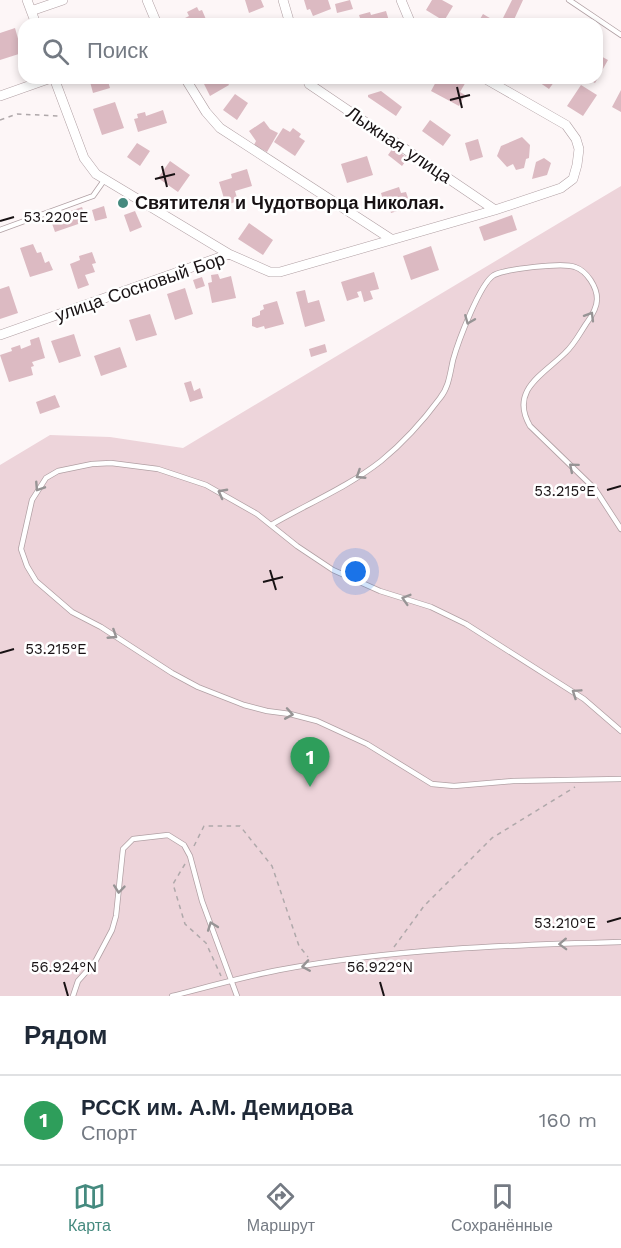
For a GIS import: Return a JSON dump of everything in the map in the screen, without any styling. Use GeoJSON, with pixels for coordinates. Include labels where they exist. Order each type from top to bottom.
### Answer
{"type":"FeatureCollection","features":[{"type":"Feature","properties":{"kind":"street"},"geometry":{"type":"LineString","coordinates":[[27,0],[34,18]]}},
{"type":"Feature","properties":{"kind":"street"},"geometry":{"type":"LineString","coordinates":[[31,11],[63,0]]}},
{"type":"Feature","properties":{"kind":"street"},"geometry":{"type":"LineString","coordinates":[[147,0],[154,18]]}},
{"type":"Feature","properties":{"kind":"street"},"geometry":{"type":"LineString","coordinates":[[283,0],[288,18]]}},
{"type":"Feature","properties":{"kind":"street"},"geometry":{"type":"LineString","coordinates":[[401,0],[408,18]]}},
{"type":"Feature","properties":{"kind":"street"},"geometry":{"type":"LineString","coordinates":[[0,96],[35,84]]}},
{"type":"Feature","properties":{"kind":"street"},"geometry":{"type":"LineString","coordinates":[[55,84],[84,158],[96,174],[229,254]]}},
{"type":"Feature","properties":{"kind":"street"},"geometry":{"type":"LineString","coordinates":[[189,84],[206,112],[220,128],[391,239]]}},
{"type":"Feature","properties":{"kind":"street","name":"Лыжная улица"},"geometry":{"type":"LineString","coordinates":[[309,84],[495,210]]}},
{"type":"Feature","properties":{"kind":"street","name":"улица Сосновый Бор"},"geometry":{"type":"LineString","coordinates":[[0,334],[229,254],[270,272],[280,272],[495,210],[561,188],[573,179],[578,165],[579,149],[576,139],[566,125],[494,84]]}},
{"type":"Feature","properties":{"kind":"lane"},"geometry":{"type":"LineString","coordinates":[[569,0],[596,18]]}},
{"type":"Feature","properties":{"kind":"lane"},"geometry":{"type":"LineString","coordinates":[[603,23],[621,35]]}},
{"type":"Feature","properties":{"kind":"lane"},"geometry":{"type":"LineString","coordinates":[[0,230],[93,196],[105,179]]}},
{"type":"Feature","properties":{"kind":"lane"},"geometry":{"type":"LineString","coordinates":[[271,525],[347,483],[380,461],[412,431],[441,397],[447,386],[454,358],[485,283],[494,275],[507,270],[561,265],[576,267],[586,275],[597,295],[597,306],[567,352],[531,382],[525,394],[525,418],[530,426],[595,489],[621,529]]}},
{"type":"Feature","properties":{"kind":"lane"},"geometry":{"type":"LineString","coordinates":[[621,731],[584,699],[466,624],[431,607],[380,591],[333,570],[297,546],[257,514],[206,485],[158,469],[131,465],[92,464],[58,471],[46,478],[32,500],[21,549],[36,581],[72,612],[101,627],[198,687],[244,705],[317,721],[367,744],[426,781],[454,786],[513,781],[621,779]]}},
{"type":"Feature","properties":{"kind":"lane"},"geometry":{"type":"LineString","coordinates":[[74,996],[78,981],[95,962],[112,930],[116,916],[123,849],[133,839],[168,835],[184,845],[190,855],[228,982],[237,996]]}},
{"type":"Feature","properties":{"kind":"lane"},"geometry":{"type":"LineString","coordinates":[[172,996],[277,970],[314,964],[481,948],[621,942]]}},
{"type":"Feature","properties":{"kind":"path"},"geometry":{"type":"LineString","coordinates":[[0,120],[17,114],[68,116]]}},
{"type":"Feature","properties":{"kind":"path"},"geometry":{"type":"LineString","coordinates":[[387,956],[424,906],[492,838],[589,779]]}},
{"type":"Feature","properties":{"kind":"path"},"geometry":{"type":"LineString","coordinates":[[228,982],[219,973],[206,943],[185,924],[173,884],[204,826],[240,826],[272,866],[299,946],[314,964]]}},
{"type":"Feature","properties":{"kind":"shaded area"},"geometry":{"type":"Polygon","coordinates":[[[621,186],[621,996],[0,996],[0,465],[50,435],[110,437],[183,448],[621,186]]]}},
{"type":"Feature","properties":{"kind":"building"},"geometry":{"type":"Polygon","coordinates":[[[245,0],[261,0],[264,7],[249,13],[245,0]]]}},
{"type":"Feature","properties":{"kind":"building"},"geometry":{"type":"Polygon","coordinates":[[[304,0],[328,0],[331,9],[313,16],[310,9],[307,10],[304,0]]]}},
{"type":"Feature","properties":{"kind":"building"},"geometry":{"type":"Polygon","coordinates":[[[350,0],[353,9],[337,13],[335,4],[350,0]]]}},
{"type":"Feature","properties":{"kind":"building"},"geometry":{"type":"Polygon","coordinates":[[[432,0],[442,0],[453,6],[446,18],[439,18],[426,10],[432,0]]]}},
{"type":"Feature","properties":{"kind":"building"},"geometry":{"type":"Polygon","coordinates":[[[512,0],[523,0],[515,18],[503,18],[512,0]]]}},
{"type":"Feature","properties":{"kind":"building"},"geometry":{"type":"Polygon","coordinates":[[[197,7],[199,11],[202,10],[205,18],[185,18],[189,16],[187,12],[197,7]]]}},
{"type":"Feature","properties":{"kind":"building"},"geometry":{"type":"Polygon","coordinates":[[[386,11],[388,18],[360,18],[359,15],[370,12],[371,15],[386,11]]]}},
{"type":"Feature","properties":{"kind":"building"},"geometry":{"type":"Polygon","coordinates":[[[15,28],[18,54],[0,60],[0,33],[15,28]]]}},
{"type":"Feature","properties":{"kind":"building"},"geometry":{"type":"Polygon","coordinates":[[[603,57],[608,60],[603,69],[603,57]]]}},
{"type":"Feature","properties":{"kind":"building"},"geometry":{"type":"Polygon","coordinates":[[[91,84],[109,84],[110,88],[93,93],[91,84]]]}},
{"type":"Feature","properties":{"kind":"building"},"geometry":{"type":"Polygon","coordinates":[[[204,84],[228,84],[229,85],[210,96],[204,84]]]}},
{"type":"Feature","properties":{"kind":"building"},"geometry":{"type":"Polygon","coordinates":[[[435,84],[465,84],[460,92],[465,95],[459,106],[431,91],[435,84]]]}},
{"type":"Feature","properties":{"kind":"building"},"geometry":{"type":"Polygon","coordinates":[[[542,84],[553,84],[549,89],[542,84]]]}},
{"type":"Feature","properties":{"kind":"building"},"geometry":{"type":"Polygon","coordinates":[[[581,85],[597,95],[583,116],[567,106],[581,85]]]}},
{"type":"Feature","properties":{"kind":"building"},"geometry":{"type":"Polygon","coordinates":[[[621,90],[621,112],[612,107],[621,90]]]}},
{"type":"Feature","properties":{"kind":"building"},"geometry":{"type":"Polygon","coordinates":[[[381,91],[402,107],[396,116],[368,97],[368,95],[381,91]]]}},
{"type":"Feature","properties":{"kind":"building"},"geometry":{"type":"Polygon","coordinates":[[[235,94],[248,103],[237,120],[223,110],[235,94]]]}},
{"type":"Feature","properties":{"kind":"building"},"geometry":{"type":"Polygon","coordinates":[[[115,102],[124,128],[102,135],[93,109],[115,102]]]}},
{"type":"Feature","properties":{"kind":"building"},"geometry":{"type":"Polygon","coordinates":[[[163,110],[167,123],[138,132],[134,119],[138,118],[137,114],[145,112],[146,116],[163,110]]]}},
{"type":"Feature","properties":{"kind":"building"},"geometry":{"type":"Polygon","coordinates":[[[430,120],[451,135],[443,146],[422,131],[430,120]]]}},
{"type":"Feature","properties":{"kind":"building"},"geometry":{"type":"Polygon","coordinates":[[[264,121],[270,129],[278,133],[267,152],[254,145],[256,141],[249,131],[264,121]]]}},
{"type":"Feature","properties":{"kind":"building"},"geometry":{"type":"Polygon","coordinates":[[[283,128],[290,132],[293,128],[301,134],[299,137],[305,141],[295,156],[274,142],[283,128]]]}},
{"type":"Feature","properties":{"kind":"building"},"geometry":{"type":"Polygon","coordinates":[[[522,137],[530,145],[529,158],[526,159],[524,168],[516,170],[513,164],[507,167],[497,156],[501,146],[522,137]]]}},
{"type":"Feature","properties":{"kind":"building"},"geometry":{"type":"Polygon","coordinates":[[[478,139],[483,157],[470,161],[465,143],[478,139]]]}},
{"type":"Feature","properties":{"kind":"building"},"geometry":{"type":"Polygon","coordinates":[[[137,143],[150,151],[140,166],[127,157],[137,143]]]}},
{"type":"Feature","properties":{"kind":"building"},"geometry":{"type":"Polygon","coordinates":[[[393,148],[408,158],[402,166],[388,155],[393,148]]]}},
{"type":"Feature","properties":{"kind":"building"},"geometry":{"type":"Polygon","coordinates":[[[367,156],[373,175],[347,183],[341,164],[367,156]]]}},
{"type":"Feature","properties":{"kind":"building"},"geometry":{"type":"Polygon","coordinates":[[[544,158],[551,163],[547,175],[532,179],[536,162],[544,158]]]}},
{"type":"Feature","properties":{"kind":"building"},"geometry":{"type":"Polygon","coordinates":[[[170,161],[190,175],[178,192],[158,178],[170,161]]]}},
{"type":"Feature","properties":{"kind":"building"},"geometry":{"type":"Polygon","coordinates":[[[247,169],[252,186],[235,191],[238,201],[226,205],[219,182],[232,178],[231,174],[247,169]]]}},
{"type":"Feature","properties":{"kind":"building"},"geometry":{"type":"Polygon","coordinates":[[[399,187],[401,193],[406,192],[411,207],[391,213],[389,206],[385,207],[381,193],[399,187]]]}},
{"type":"Feature","properties":{"kind":"building"},"geometry":{"type":"Polygon","coordinates":[[[104,206],[107,218],[95,221],[92,210],[104,206]]]}},
{"type":"Feature","properties":{"kind":"building"},"geometry":{"type":"Polygon","coordinates":[[[82,207],[87,221],[55,232],[50,218],[82,207]]]}},
{"type":"Feature","properties":{"kind":"building"},"geometry":{"type":"Polygon","coordinates":[[[135,211],[142,227],[130,232],[124,215],[135,211]]]}},
{"type":"Feature","properties":{"kind":"building"},"geometry":{"type":"Polygon","coordinates":[[[512,215],[517,230],[484,241],[479,227],[512,215]]]}},
{"type":"Feature","properties":{"kind":"building"},"geometry":{"type":"Polygon","coordinates":[[[249,223],[273,240],[263,255],[238,239],[249,223]]]}},
{"type":"Feature","properties":{"kind":"building"},"geometry":{"type":"Polygon","coordinates":[[[33,244],[37,253],[41,252],[45,263],[49,261],[53,270],[30,277],[20,248],[33,244]]]}},
{"type":"Feature","properties":{"kind":"building"},"geometry":{"type":"Polygon","coordinates":[[[431,246],[439,270],[411,280],[403,256],[431,246]]]}},
{"type":"Feature","properties":{"kind":"building"},"geometry":{"type":"Polygon","coordinates":[[[92,252],[96,263],[92,264],[95,272],[85,275],[89,285],[78,289],[70,264],[80,260],[79,256],[92,252]]]}},
{"type":"Feature","properties":{"kind":"building"},"geometry":{"type":"Polygon","coordinates":[[[374,272],[379,289],[370,291],[373,299],[364,302],[361,291],[357,292],[359,297],[347,301],[341,282],[374,272]]]}},
{"type":"Feature","properties":{"kind":"building"},"geometry":{"type":"Polygon","coordinates":[[[218,274],[220,279],[231,276],[236,298],[212,303],[208,283],[212,282],[211,275],[218,274]]]}},
{"type":"Feature","properties":{"kind":"building"},"geometry":{"type":"Polygon","coordinates":[[[202,277],[205,286],[196,289],[193,280],[202,277]]]}},
{"type":"Feature","properties":{"kind":"building"},"geometry":{"type":"Polygon","coordinates":[[[9,286],[18,313],[0,319],[0,289],[9,286]]]}},
{"type":"Feature","properties":{"kind":"building"},"geometry":{"type":"Polygon","coordinates":[[[185,288],[193,314],[175,320],[167,294],[185,288]]]}},
{"type":"Feature","properties":{"kind":"building"},"geometry":{"type":"Polygon","coordinates":[[[305,290],[308,303],[319,300],[325,321],[305,327],[296,292],[305,290]]]}},
{"type":"Feature","properties":{"kind":"building"},"geometry":{"type":"Polygon","coordinates":[[[277,301],[284,324],[265,329],[264,326],[257,328],[252,326],[252,318],[260,315],[260,311],[264,309],[263,305],[277,301]]]}},
{"type":"Feature","properties":{"kind":"building"},"geometry":{"type":"Polygon","coordinates":[[[150,314],[157,335],[136,341],[129,320],[150,314]]]}},
{"type":"Feature","properties":{"kind":"building"},"geometry":{"type":"Polygon","coordinates":[[[74,334],[81,356],[59,363],[51,341],[74,334]]]}},
{"type":"Feature","properties":{"kind":"building"},"geometry":{"type":"Polygon","coordinates":[[[39,337],[45,358],[32,362],[33,375],[9,382],[0,355],[20,345],[21,349],[31,345],[30,340],[39,337]]]}},
{"type":"Feature","properties":{"kind":"building"},"geometry":{"type":"Polygon","coordinates":[[[325,344],[327,352],[311,357],[309,349],[325,344]]]}},
{"type":"Feature","properties":{"kind":"building"},"geometry":{"type":"Polygon","coordinates":[[[120,347],[127,367],[101,376],[94,356],[120,347]]]}},
{"type":"Feature","properties":{"kind":"building"},"geometry":{"type":"Polygon","coordinates":[[[191,381],[194,391],[200,388],[203,398],[190,402],[184,383],[191,381]]]}},
{"type":"Feature","properties":{"kind":"building"},"geometry":{"type":"Polygon","coordinates":[[[55,395],[60,407],[40,414],[36,402],[55,395]]]}},
{"type":"Feature","properties":{"kind":"place","name":"Святителя и Чудотворца Николая."},"geometry":{"type":"Point","coordinates":[123,203]}},
{"type":"Feature","properties":{"kind":"place","name":"РССК им. А.М. Демидова"},"geometry":{"type":"Point","coordinates":[310,787]}}]}
